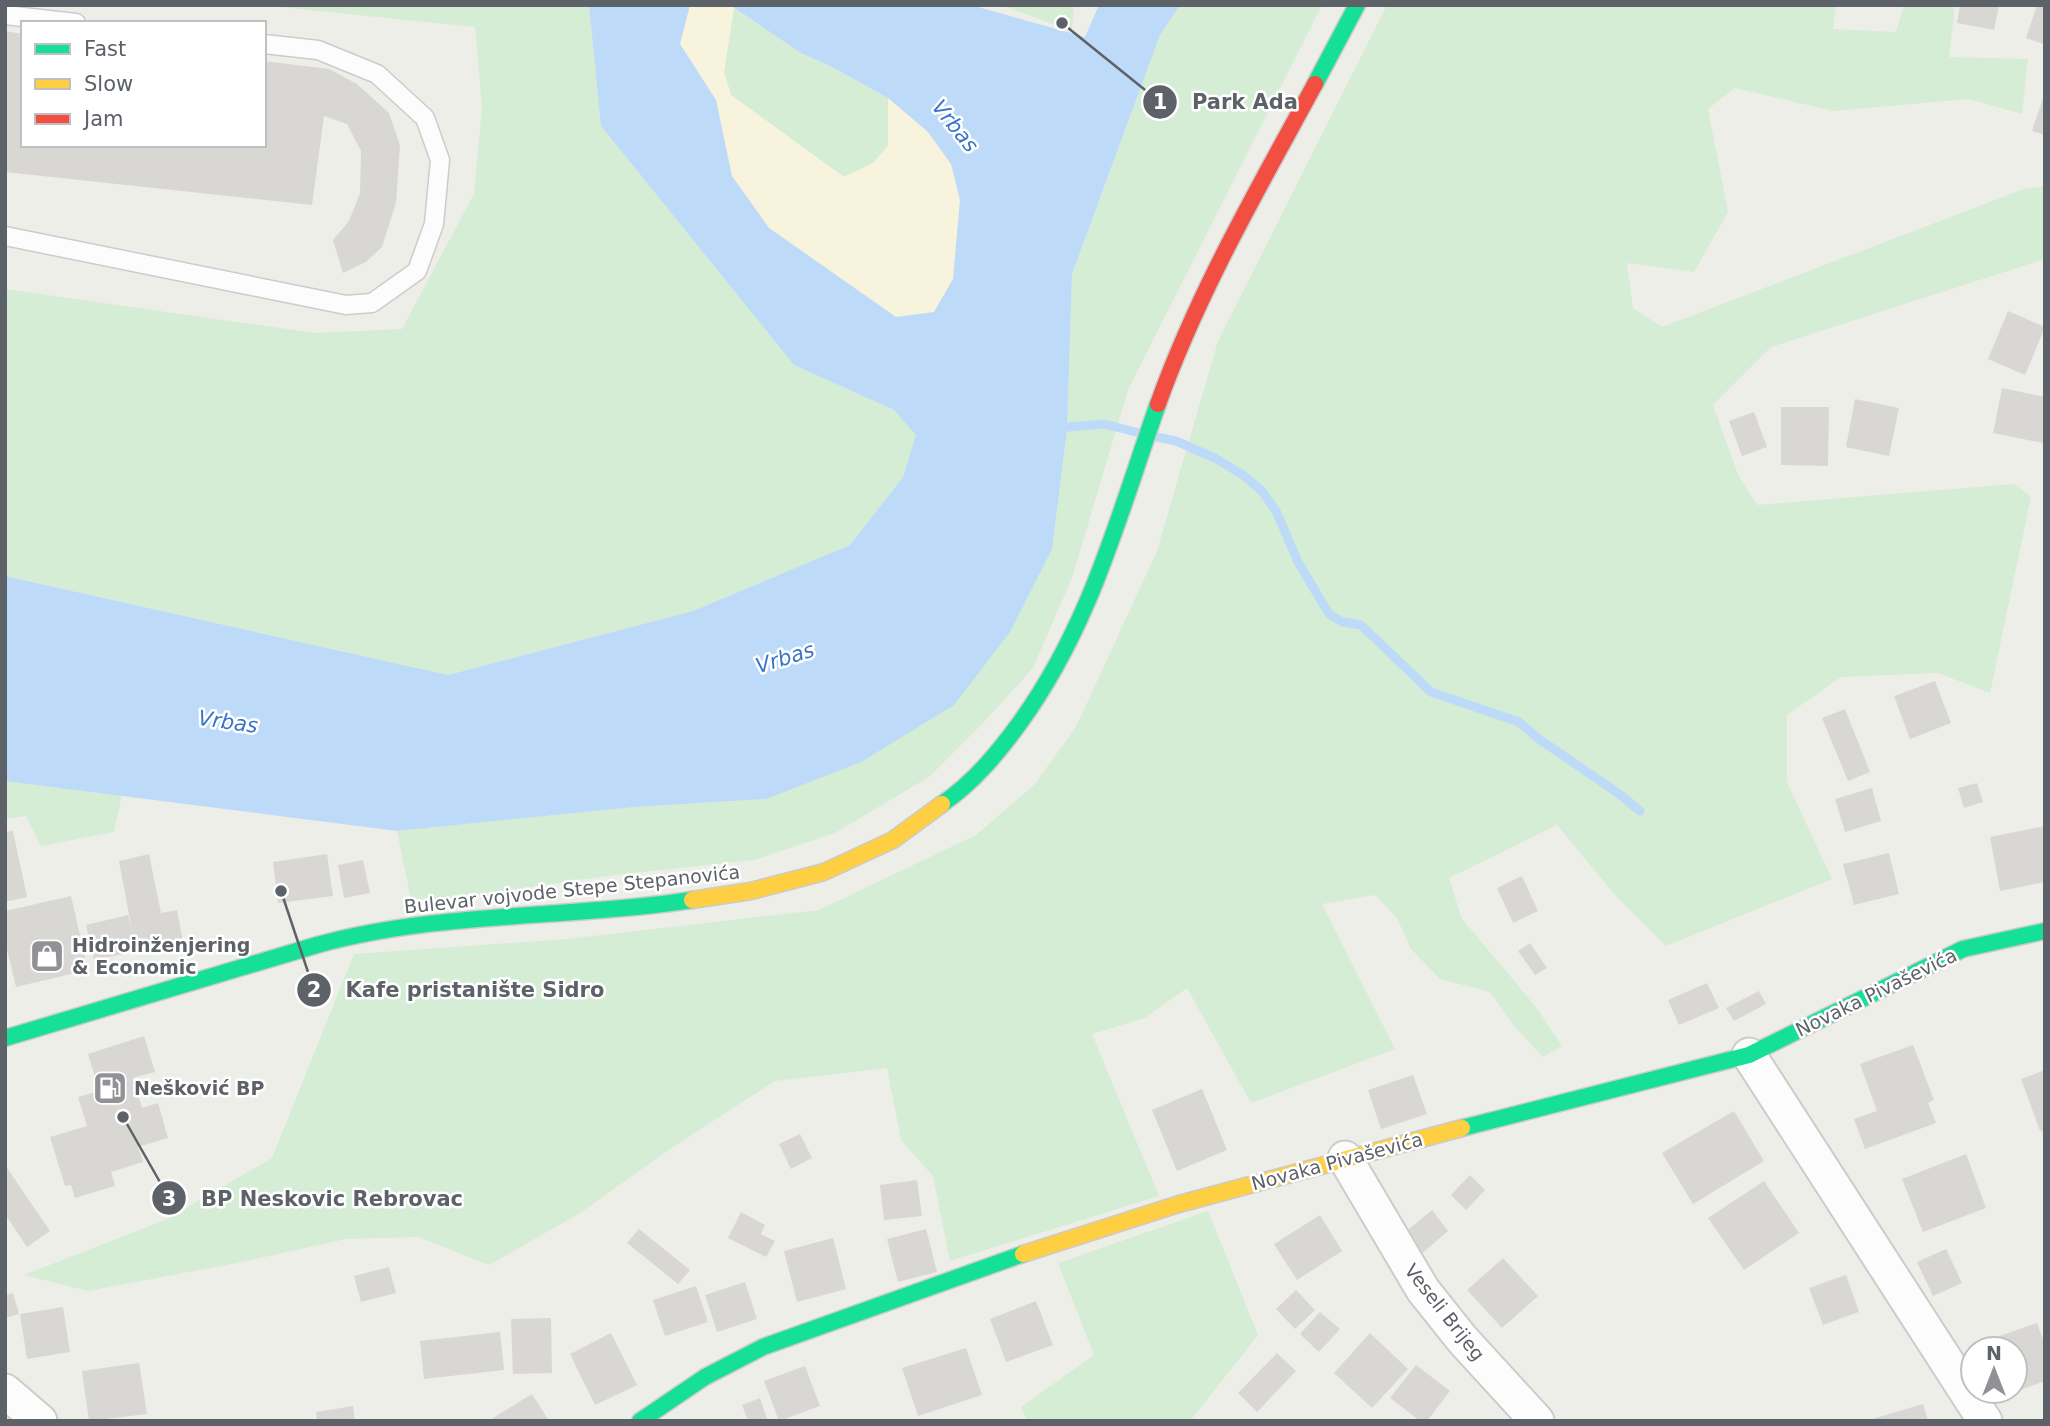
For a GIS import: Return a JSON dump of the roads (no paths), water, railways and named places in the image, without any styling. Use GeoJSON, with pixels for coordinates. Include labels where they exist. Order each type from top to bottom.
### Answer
{"type":"FeatureCollection","features":[{"type":"Feature","properties":{"kind":"main road","name":"Bulevar vojvode Stepe Stepanovića"},"geometry":{"type":"LineString","coordinates":[[5,1038],[365,933],[446,919],[662,904],[734,896],[807,878],[863,857],[911,830],[959,793],[985,765],[1038,695],[1071,640],[1097,588],[1141,453],[1176,358],[1232,243],[1357,5]]}},
{"type":"Feature","properties":{"kind":"main road","name":"Novaka Pivaševića"},"geometry":{"type":"LineString","coordinates":[[640,1421],[705,1377],[763,1346],[976,1269],[1154,1212],[1345,1158],[1749,1055],[1964,949],[2045,931]]}},
{"type":"Feature","properties":{"kind":"street"},"geometry":{"type":"LineString","coordinates":[[1749,1055],[1985,1421]]}},
{"type":"Feature","properties":{"kind":"street","name":"Veseli Brijeg"},"geometry":{"type":"LineString","coordinates":[[1345,1158],[1423,1290],[1462,1339],[1536,1421]]}},
{"type":"Feature","properties":{"kind":"street"},"geometry":{"type":"LineString","coordinates":[[5,1391],[40,1421]]}},
{"type":"Feature","properties":{"kind":"lane"},"geometry":{"type":"LineString","coordinates":[[5,15],[58,21]]}},
{"type":"Feature","properties":{"kind":"lane"},"geometry":{"type":"LineString","coordinates":[[5,236],[345,305],[372,303],[417,271],[434,224],[440,160],[425,118],[377,74],[318,50],[266,44]]}},
{"type":"Feature","properties":{"kind":"water","name":"Vrbas"},"geometry":{"type":"Polygon","coordinates":[[[589,5],[690,5],[680,44],[716,100],[732,176],[769,228],[896,317],[934,312],[953,279],[960,200],[951,164],[928,132],[888,98],[801,53],[730,5],[971,5],[1085,37],[1099,5],[1180,5],[1160,35],[1072,274],[1067,429],[1052,549],[1010,632],[954,705],[861,762],[766,799],[635,807],[397,831],[5,781],[5,576],[448,675],[693,611],[850,545],[903,477],[916,435],[894,410],[794,365],[601,126],[589,5]]]}},
{"type":"Feature","properties":{"kind":"waterway"},"geometry":{"type":"LineString","coordinates":[[1057,428],[1104,424],[1140,433]]}},
{"type":"Feature","properties":{"kind":"waterway"},"geometry":{"type":"LineString","coordinates":[[1157,437],[1176,441],[1215,458],[1243,475],[1262,491],[1276,511],[1298,562],[1329,614],[1342,622],[1361,625],[1431,692],[1519,722],[1640,811]]}},
{"type":"Feature","properties":{"kind":"place","name":"Park Ada"},"geometry":{"type":"Point","coordinates":[1062,23]}},
{"type":"Feature","properties":{"kind":"place","name":"Kafe pristanište Sidro"},"geometry":{"type":"Point","coordinates":[281,891]}},
{"type":"Feature","properties":{"kind":"place","name":"Hidroinženjering & Economic"},"geometry":{"type":"Point","coordinates":[47,956]}},
{"type":"Feature","properties":{"kind":"place","name":"Nešković BP"},"geometry":{"type":"Point","coordinates":[110,1088]}},
{"type":"Feature","properties":{"kind":"place","name":"BP Neskovic Rebrovac"},"geometry":{"type":"Point","coordinates":[123,1117]}}]}
